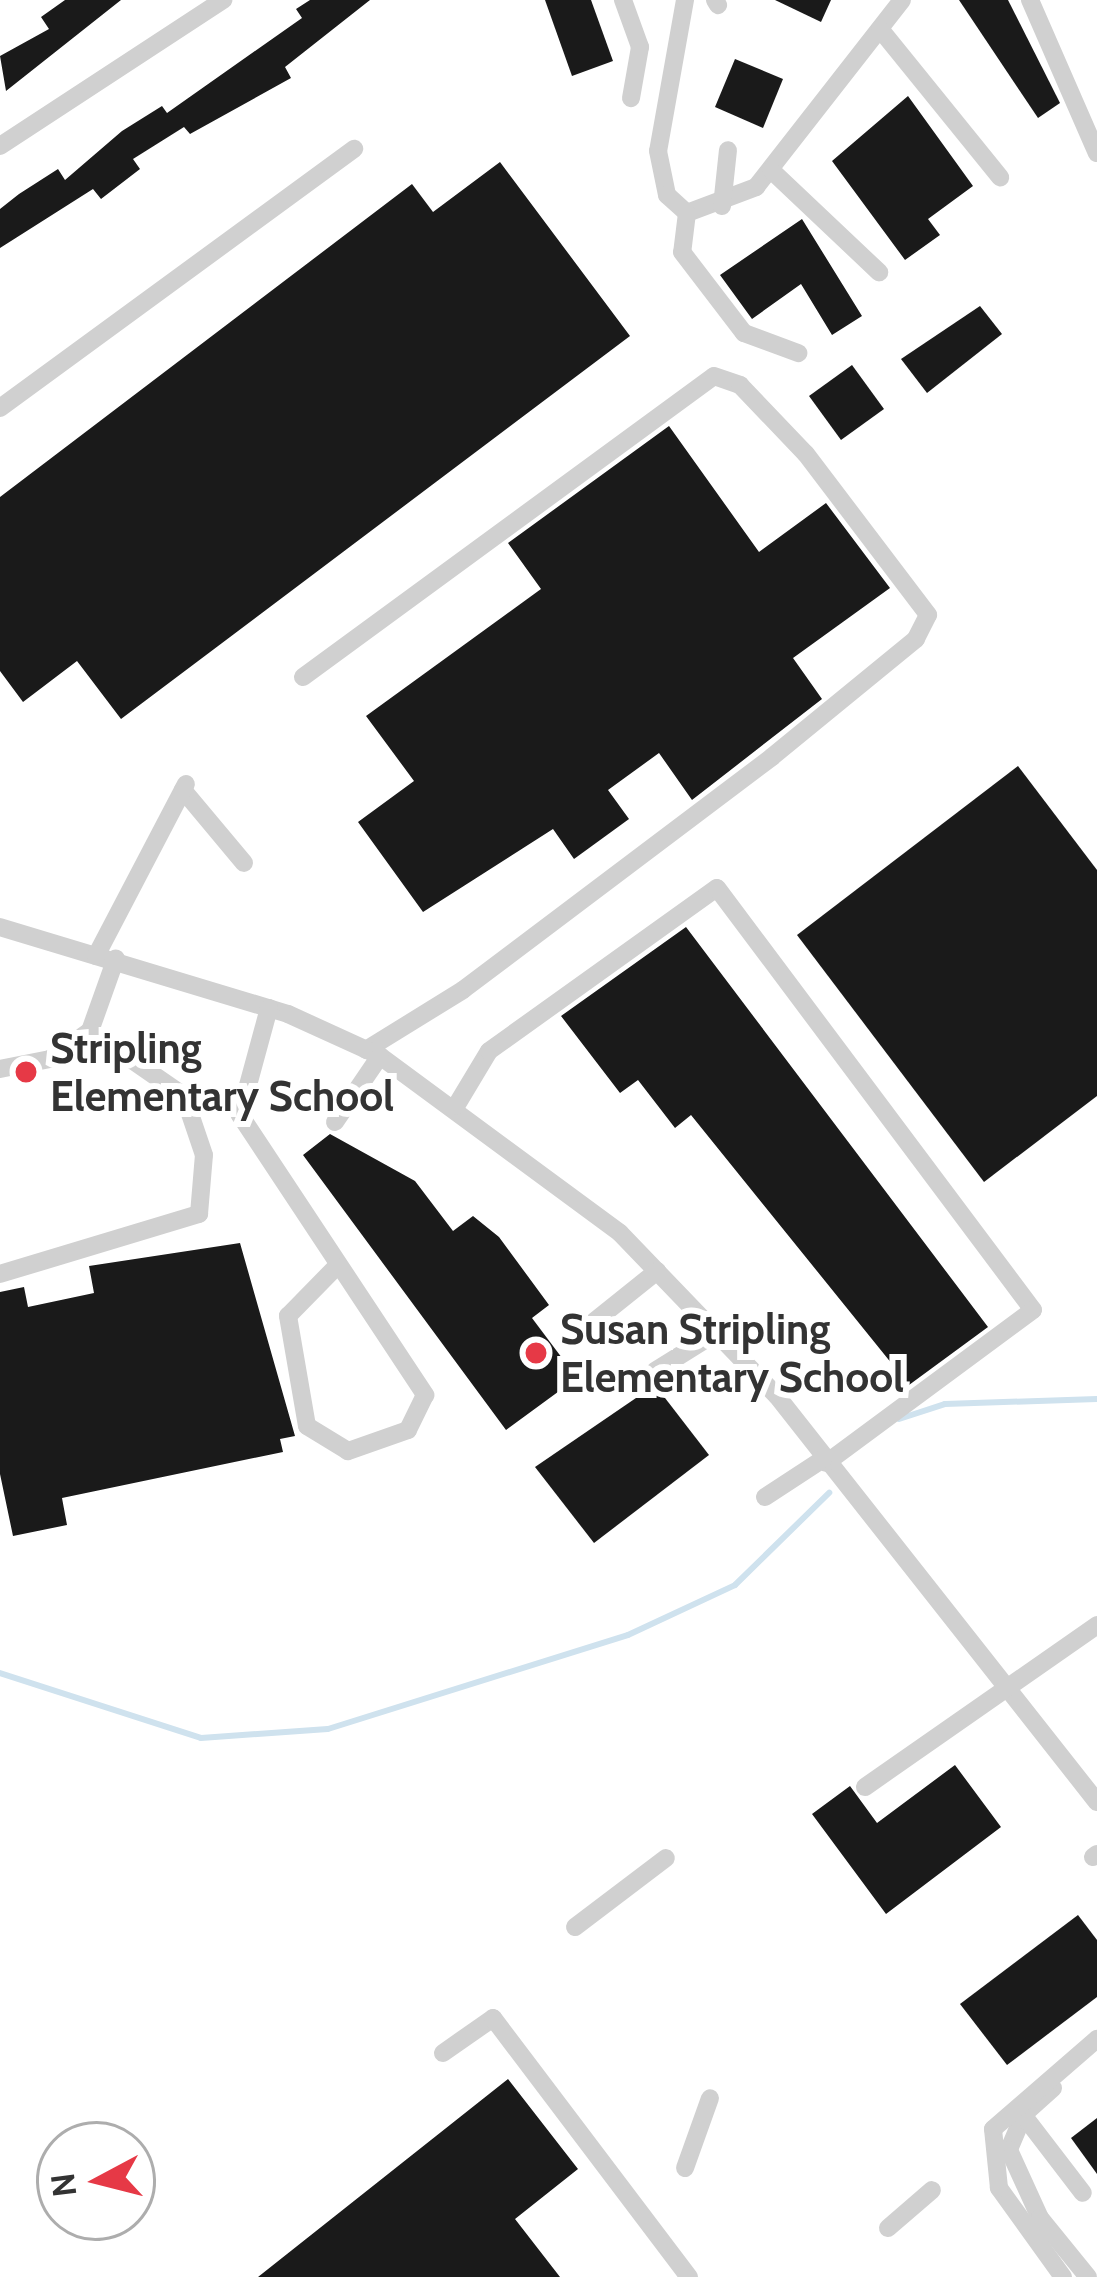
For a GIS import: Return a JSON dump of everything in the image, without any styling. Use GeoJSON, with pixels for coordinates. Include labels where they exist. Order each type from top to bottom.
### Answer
{"type":"FeatureCollection","features":[{"type":"Feature","properties":{"kind":"street"},"geometry":{"type":"LineString","coordinates":[[0,146],[223,0]]}},
{"type":"Feature","properties":{"kind":"street"},"geometry":{"type":"LineString","coordinates":[[623,0],[640,46],[632,98]]}},
{"type":"Feature","properties":{"kind":"street"},"geometry":{"type":"LineString","coordinates":[[685,0],[658,151],[667,195],[687,213]]}},
{"type":"Feature","properties":{"kind":"street"},"geometry":{"type":"LineString","coordinates":[[1030,0],[1097,153]]}},
{"type":"Feature","properties":{"kind":"street"},"geometry":{"type":"LineString","coordinates":[[687,213],[722,206],[771,170],[899,1]]}},
{"type":"Feature","properties":{"kind":"street"},"geometry":{"type":"LineString","coordinates":[[880,29],[1000,177]]}},
{"type":"Feature","properties":{"kind":"street"},"geometry":{"type":"LineString","coordinates":[[0,408],[354,149]]}},
{"type":"Feature","properties":{"kind":"street"},"geometry":{"type":"LineString","coordinates":[[722,206],[728,150]]}},
{"type":"Feature","properties":{"kind":"street"},"geometry":{"type":"LineString","coordinates":[[771,170],[879,272]]}},
{"type":"Feature","properties":{"kind":"street"},"geometry":{"type":"LineString","coordinates":[[687,213],[682,252],[744,333],[798,353]]}},
{"type":"Feature","properties":{"kind":"street"},"geometry":{"type":"LineString","coordinates":[[303,677],[714,376],[740,385],[806,454],[928,615],[916,639],[772,757],[373,1053],[334,1122]]}},
{"type":"Feature","properties":{"kind":"street"},"geometry":{"type":"LineString","coordinates":[[96,956],[184,787],[244,863]]}},
{"type":"Feature","properties":{"kind":"street"},"geometry":{"type":"LineString","coordinates":[[456,1106],[490,1051],[717,888],[1033,1310],[827,1465],[765,1497]]}},
{"type":"Feature","properties":{"kind":"street"},"geometry":{"type":"LineString","coordinates":[[0,927],[116,958],[269,1008],[373,1053],[456,1106],[657,1271],[716,1333],[1097,1802]]}},
{"type":"Feature","properties":{"kind":"street"},"geometry":{"type":"LineString","coordinates":[[0,1069],[50,1059],[90,1031],[116,958]]}},
{"type":"Feature","properties":{"kind":"street"},"geometry":{"type":"LineString","coordinates":[[269,1008],[240,1115],[336,1268],[425,1395],[408,1430],[348,1451],[307,1426],[288,1316],[336,1268]]}},
{"type":"Feature","properties":{"kind":"street"},"geometry":{"type":"LineString","coordinates":[[0,1274],[199,1214],[204,1155],[184,1096],[90,1031]]}},
{"type":"Feature","properties":{"kind":"street"},"geometry":{"type":"LineString","coordinates":[[577,1336],[657,1271]]}},
{"type":"Feature","properties":{"kind":"street"},"geometry":{"type":"LineString","coordinates":[[655,1371],[716,1333]]}},
{"type":"Feature","properties":{"kind":"street"},"geometry":{"type":"LineString","coordinates":[[865,1787],[1010,1693],[1097,1624]]}},
{"type":"Feature","properties":{"kind":"street"},"geometry":{"type":"LineString","coordinates":[[575,1927],[666,1858]]}},
{"type":"Feature","properties":{"kind":"street"},"geometry":{"type":"LineString","coordinates":[[443,2053],[493,2018],[689,2277]]}},
{"type":"Feature","properties":{"kind":"street"},"geometry":{"type":"LineString","coordinates":[[1063,2277],[990,2166],[993,2129],[1097,2039]]}},
{"type":"Feature","properties":{"kind":"street"},"geometry":{"type":"LineString","coordinates":[[1088,2277],[1016,2176],[1010,2150],[1018,2109],[1097,2054]]}},
{"type":"Feature","properties":{"kind":"street"},"geometry":{"type":"LineString","coordinates":[[685,2168],[710,2098]]}},
{"type":"Feature","properties":{"kind":"street"},"geometry":{"type":"LineString","coordinates":[[1018,2109],[1083,2193]]}},
{"type":"Feature","properties":{"kind":"street"},"geometry":{"type":"LineString","coordinates":[[888,2228],[932,2190]]}},
{"type":"Feature","properties":{"kind":"building"},"geometry":{"type":"Polygon","coordinates":[[[65,0],[121,0],[6,91],[0,56],[49,29],[41,17],[65,0]]]}},
{"type":"Feature","properties":{"kind":"building"},"geometry":{"type":"Polygon","coordinates":[[[310,0],[370,0],[285,67],[291,78],[190,134],[184,127],[133,159],[140,169],[101,199],[93,189],[0,248],[0,209],[58,169],[65,180],[122,131],[162,106],[167,113],[302,18],[296,9],[310,0]]]}},
{"type":"Feature","properties":{"kind":"building"},"geometry":{"type":"Polygon","coordinates":[[[545,0],[591,0],[613,61],[572,76],[545,0]]]}},
{"type":"Feature","properties":{"kind":"building"},"geometry":{"type":"Polygon","coordinates":[[[775,0],[831,0],[821,22],[775,0]]]}},
{"type":"Feature","properties":{"kind":"building"},"geometry":{"type":"Polygon","coordinates":[[[959,0],[1008,0],[1060,103],[1038,118],[959,0]]]}},
{"type":"Feature","properties":{"kind":"building"},"geometry":{"type":"Polygon","coordinates":[[[735,59],[783,79],[763,128],[715,107],[735,59]]]}},
{"type":"Feature","properties":{"kind":"building"},"geometry":{"type":"Polygon","coordinates":[[[908,96],[973,186],[928,219],[940,235],[905,260],[832,161],[908,96]]]}},
{"type":"Feature","properties":{"kind":"building"},"geometry":{"type":"Polygon","coordinates":[[[500,162],[630,336],[121,719],[77,661],[23,702],[0,671],[0,497],[412,184],[433,212],[500,162]]]}},
{"type":"Feature","properties":{"kind":"building"},"geometry":{"type":"Polygon","coordinates":[[[802,219],[862,316],[832,335],[801,284],[752,319],[720,275],[802,219]]]}},
{"type":"Feature","properties":{"kind":"building"},"geometry":{"type":"Polygon","coordinates":[[[980,306],[1002,334],[927,393],[901,359],[980,306]]]}},
{"type":"Feature","properties":{"kind":"building"},"geometry":{"type":"Polygon","coordinates":[[[852,365],[884,409],[841,440],[809,396],[852,365]]]}},
{"type":"Feature","properties":{"kind":"building"},"geometry":{"type":"Polygon","coordinates":[[[669,426],[759,552],[826,503],[890,588],[793,658],[822,699],[692,800],[659,753],[608,790],[629,819],[574,859],[553,829],[423,912],[358,822],[414,781],[366,716],[541,589],[508,543],[669,426]]]}},
{"type":"Feature","properties":{"kind":"building"},"geometry":{"type":"Polygon","coordinates":[[[1018,766],[1097,870],[1097,1096],[984,1182],[797,935],[1018,766]]]}},
{"type":"Feature","properties":{"kind":"building"},"geometry":{"type":"Polygon","coordinates":[[[686,927],[988,1327],[909,1385],[691,1115],[675,1128],[638,1080],[620,1093],[561,1016],[686,927]]]}},
{"type":"Feature","properties":{"kind":"building"},"geometry":{"type":"Polygon","coordinates":[[[330,1134],[415,1181],[453,1231],[473,1216],[499,1237],[549,1305],[532,1318],[577,1378],[506,1430],[303,1155],[330,1134]]]}},
{"type":"Feature","properties":{"kind":"building"},"geometry":{"type":"Polygon","coordinates":[[[240,1243],[295,1436],[280,1439],[283,1452],[62,1498],[67,1525],[13,1536],[0,1474],[0,1292],[24,1287],[28,1307],[94,1293],[89,1266],[240,1243]]]}},
{"type":"Feature","properties":{"kind":"building"},"geometry":{"type":"Polygon","coordinates":[[[655,1385],[709,1455],[594,1543],[535,1467],[655,1385]]]}},
{"type":"Feature","properties":{"kind":"building"},"geometry":{"type":"Polygon","coordinates":[[[955,1765],[1001,1827],[886,1914],[812,1814],[850,1786],[877,1823],[955,1765]]]}},
{"type":"Feature","properties":{"kind":"building"},"geometry":{"type":"Polygon","coordinates":[[[1078,1915],[1097,1940],[1097,1997],[1007,2065],[960,2004],[1078,1915]]]}},
{"type":"Feature","properties":{"kind":"building"},"geometry":{"type":"Polygon","coordinates":[[[508,2079],[578,2169],[515,2219],[560,2277],[258,2277],[508,2079]]]}},
{"type":"Feature","properties":{"kind":"building"},"geometry":{"type":"Polygon","coordinates":[[[1097,2118],[1097,2174],[1071,2138],[1097,2118]]]}},
{"type":"Feature","properties":{"kind":"waterway"},"geometry":{"type":"LineString","coordinates":[[899,1419],[945,1404],[1097,1399]]}},
{"type":"Feature","properties":{"kind":"waterway"},"geometry":{"type":"LineString","coordinates":[[0,1673],[201,1738],[328,1729],[628,1635],[735,1585],[829,1493]]}},
{"type":"Feature","properties":{"kind":"place","name":"Stripling Elementary School"},"geometry":{"type":"Point","coordinates":[26,1072]}},
{"type":"Feature","properties":{"kind":"place","name":"Susan Stripling Elementary School"},"geometry":{"type":"Point","coordinates":[536,1353]}}]}
